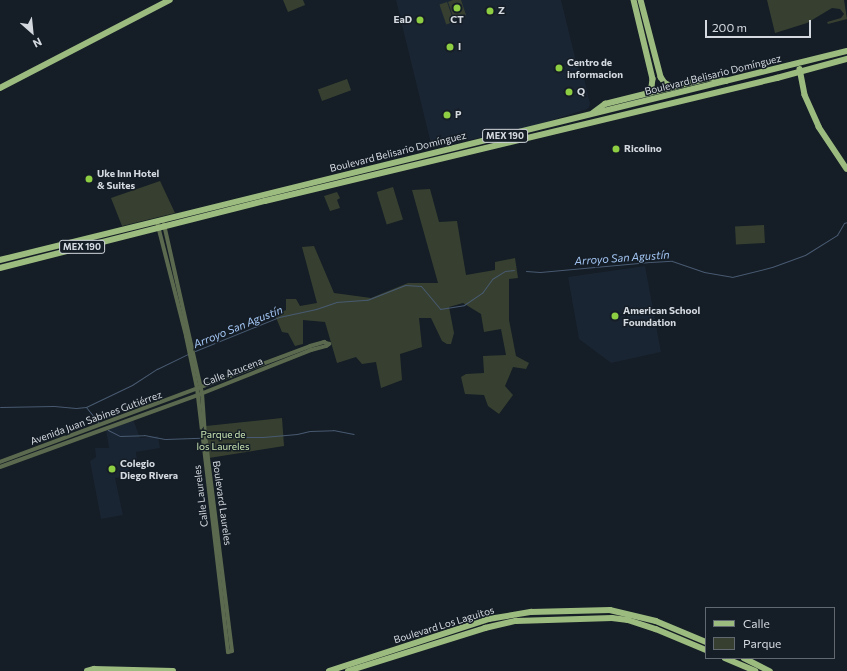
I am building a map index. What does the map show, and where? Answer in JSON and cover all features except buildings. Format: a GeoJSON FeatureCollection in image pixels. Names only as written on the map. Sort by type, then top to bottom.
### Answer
{"type":"FeatureCollection","features":[{"type":"Feature","properties":{"kind":"main road"},"geometry":{"type":"LineString","coordinates":[[0,88],[170,0]]}},
{"type":"Feature","properties":{"kind":"main road"},"geometry":{"type":"LineString","coordinates":[[634,0],[653,79],[652,87],[647,93]]}},
{"type":"Feature","properties":{"kind":"main road"},"geometry":{"type":"LineString","coordinates":[[641,0],[661,77],[665,83],[673,87]]}},
{"type":"Feature","properties":{"kind":"main road","name":"Boulevard Belisario Domínguez"},"geometry":{"type":"LineString","coordinates":[[161,225],[236,201],[847,51]]}},
{"type":"Feature","properties":{"kind":"main road","name":"Boulevard Belisario Domínguez"},"geometry":{"type":"LineString","coordinates":[[161,225],[800,72],[847,59]]}},
{"type":"Feature","properties":{"kind":"main road"},"geometry":{"type":"LineString","coordinates":[[800,63],[800,72],[805,95],[819,127],[847,169]]}},
{"type":"Feature","properties":{"kind":"main road"},"geometry":{"type":"LineString","coordinates":[[590,115],[605,104],[647,93],[709,78],[726,81]]}},
{"type":"Feature","properties":{"kind":"main road"},"geometry":{"type":"LineString","coordinates":[[581,117],[583,124]]}},
{"type":"Feature","properties":{"kind":"main road","name":"MEX 190"},"geometry":{"type":"LineString","coordinates":[[0,260],[161,225]]}},
{"type":"Feature","properties":{"kind":"main road","name":"MEX 190"},"geometry":{"type":"LineString","coordinates":[[0,268],[161,225]]}},
{"type":"Feature","properties":{"kind":"main road","name":"Boulevard Los Laguitos"},"geometry":{"type":"LineString","coordinates":[[329,671],[489,619],[531,612],[610,610],[656,621],[705,642]]}},
{"type":"Feature","properties":{"kind":"main road","name":"Boulevard Los Laguitos"},"geometry":{"type":"LineString","coordinates":[[348,671],[485,628],[516,620],[612,618],[628,620],[656,629],[705,650]]}},
{"type":"Feature","properties":{"kind":"main road"},"geometry":{"type":"LineString","coordinates":[[727,659],[755,671]]}},
{"type":"Feature","properties":{"kind":"main road"},"geometry":{"type":"LineString","coordinates":[[746,659],[770,671]]}},
{"type":"Feature","properties":{"kind":"main road"},"geometry":{"type":"LineString","coordinates":[[87,671],[102,669],[173,671]]}},
{"type":"Feature","properties":{"kind":"street","name":"Boulevard Laureles"},"geometry":{"type":"LineString","coordinates":[[161,225],[200,394],[230,651]]}},
{"type":"Feature","properties":{"kind":"street","name":"Calle Azucena"},"geometry":{"type":"LineString","coordinates":[[81,434],[104,429],[124,422],[329,344],[324,342],[310,346]]}},
{"type":"Feature","properties":{"kind":"street","name":"Avenida Juan Sabines Gutiérrez"},"geometry":{"type":"LineString","coordinates":[[81,434],[99,425],[310,346]]}},
{"type":"Feature","properties":{"kind":"street"},"geometry":{"type":"LineString","coordinates":[[122,417],[124,422]]}},
{"type":"Feature","properties":{"kind":"street"},"geometry":{"type":"LineString","coordinates":[[0,462],[14,459],[81,434]]}},
{"type":"Feature","properties":{"kind":"street"},"geometry":{"type":"LineString","coordinates":[[0,467],[14,459]]}},
{"type":"Feature","properties":{"kind":"shaded area"},"geometry":{"type":"Polygon","coordinates":[[[396,0],[561,0],[577,65],[584,78],[590,104],[589,107],[587,109],[530,127],[432,148],[396,0]]]}},
{"type":"Feature","properties":{"kind":"shaded area","name":"American School Foundation"},"geometry":{"type":"Polygon","coordinates":[[[645,266],[661,352],[611,363],[579,339],[568,277],[645,266]]]}},
{"type":"Feature","properties":{"kind":"shaded area","name":"Colegio Diego Rivera"},"geometry":{"type":"Polygon","coordinates":[[[133,419],[140,438],[158,436],[160,448],[136,452],[138,468],[129,469],[129,475],[115,478],[123,515],[101,519],[90,461],[96,457],[95,448],[109,448],[106,430],[133,419]]]}},
{"type":"Feature","properties":{"kind":"green space"},"geometry":{"type":"Polygon","coordinates":[[[283,0],[303,0],[305,5],[288,12],[283,0]]]}},
{"type":"Feature","properties":{"kind":"green space","name":"CT"},"geometry":{"type":"Polygon","coordinates":[[[453,0],[461,0],[466,15],[454,19],[448,2],[453,0]]]}},
{"type":"Feature","properties":{"kind":"green space"},"geometry":{"type":"Polygon","coordinates":[[[767,0],[844,0],[847,19],[828,24],[827,22],[841,18],[844,14],[840,9],[832,8],[807,23],[775,33],[767,0]]]}},
{"type":"Feature","properties":{"kind":"green space"},"geometry":{"type":"Polygon","coordinates":[[[447,2],[454,22],[446,24],[439,5],[447,2]]]}},
{"type":"Feature","properties":{"kind":"green space"},"geometry":{"type":"Polygon","coordinates":[[[347,79],[351,90],[322,101],[318,90],[347,79]]]}},
{"type":"Feature","properties":{"kind":"green space"},"geometry":{"type":"Polygon","coordinates":[[[160,181],[175,213],[122,226],[111,198],[160,181]]]}},
{"type":"Feature","properties":{"kind":"green space"},"geometry":{"type":"Polygon","coordinates":[[[393,187],[403,220],[387,224],[377,192],[393,187]]]}},
{"type":"Feature","properties":{"kind":"green space"},"geometry":{"type":"Polygon","coordinates":[[[430,189],[439,222],[457,221],[466,275],[495,270],[495,262],[515,258],[518,278],[509,279],[509,320],[516,356],[529,363],[526,369],[513,367],[505,386],[513,395],[499,414],[488,406],[484,395],[465,394],[461,377],[466,374],[484,373],[483,356],[506,355],[501,329],[484,332],[481,314],[463,303],[449,307],[454,333],[451,344],[447,344],[442,341],[431,318],[419,318],[422,347],[400,354],[402,380],[381,388],[376,362],[362,364],[356,357],[337,363],[325,322],[303,320],[303,344],[295,346],[288,333],[282,332],[275,315],[286,310],[286,299],[296,299],[300,306],[317,303],[302,247],[314,246],[334,293],[371,298],[408,283],[438,283],[412,190],[430,189]]]}},
{"type":"Feature","properties":{"kind":"green space"},"geometry":{"type":"Polygon","coordinates":[[[337,192],[340,198],[337,200],[340,208],[330,211],[324,196],[337,192]]]}},
{"type":"Feature","properties":{"kind":"green space"},"geometry":{"type":"Polygon","coordinates":[[[764,225],[765,243],[736,244],[735,227],[764,225]]]}},
{"type":"Feature","properties":{"kind":"green space","name":"Parque de los Laureles"},"geometry":{"type":"Polygon","coordinates":[[[282,418],[284,446],[209,458],[206,426],[282,418]]]}},
{"type":"Feature","properties":{"kind":"waterway","name":"Arroyo San Agustín"},"geometry":{"type":"LineString","coordinates":[[526,271],[540,272],[672,261],[704,272],[732,277],[772,267],[805,255],[837,235],[844,223],[847,222]]}},
{"type":"Feature","properties":{"kind":"waterway","name":"Arroyo San Agustín"},"geometry":{"type":"LineString","coordinates":[[195,351],[279,317],[316,309],[336,302],[367,300],[405,285],[421,286],[440,309],[464,305],[482,293],[492,279],[505,271],[514,270]]}},
{"type":"Feature","properties":{"kind":"waterway","name":"Arroyo San Agustín"},"geometry":{"type":"LineString","coordinates":[[0,407],[86,407],[132,385],[157,369],[188,354]]}},
{"type":"Feature","properties":{"kind":"waterway"},"geometry":{"type":"LineString","coordinates":[[86,407],[99,423]]}},
{"type":"Feature","properties":{"kind":"waterway"},"geometry":{"type":"LineString","coordinates":[[108,430],[120,436],[144,435],[165,439],[201,438]]}},
{"type":"Feature","properties":{"kind":"waterway"},"geometry":{"type":"LineString","coordinates":[[208,437],[263,437],[297,434],[310,431],[333,430],[354,434]]}},
{"type":"Feature","properties":{"kind":"place","name":"CT"},"geometry":{"type":"Point","coordinates":[457,8]}},
{"type":"Feature","properties":{"kind":"place","name":"Z"},"geometry":{"type":"Point","coordinates":[490,11]}},
{"type":"Feature","properties":{"kind":"place","name":"EaD"},"geometry":{"type":"Point","coordinates":[420,20]}},
{"type":"Feature","properties":{"kind":"place","name":"I"},"geometry":{"type":"Point","coordinates":[450,47]}},
{"type":"Feature","properties":{"kind":"place","name":"Centro de informacion"},"geometry":{"type":"Point","coordinates":[559,68]}},
{"type":"Feature","properties":{"kind":"place","name":"Q"},"geometry":{"type":"Point","coordinates":[569,92]}},
{"type":"Feature","properties":{"kind":"place","name":"P"},"geometry":{"type":"Point","coordinates":[447,115]}},
{"type":"Feature","properties":{"kind":"place","name":"Ricolino"},"geometry":{"type":"Point","coordinates":[616,149]}},
{"type":"Feature","properties":{"kind":"place","name":"Uke Inn Hotel & Suites"},"geometry":{"type":"Point","coordinates":[89,179]}},
{"type":"Feature","properties":{"kind":"place","name":"American School Foundation"},"geometry":{"type":"Point","coordinates":[615,316]}},
{"type":"Feature","properties":{"kind":"place","name":"Colegio Diego Rivera"},"geometry":{"type":"Point","coordinates":[112,469]}}]}
